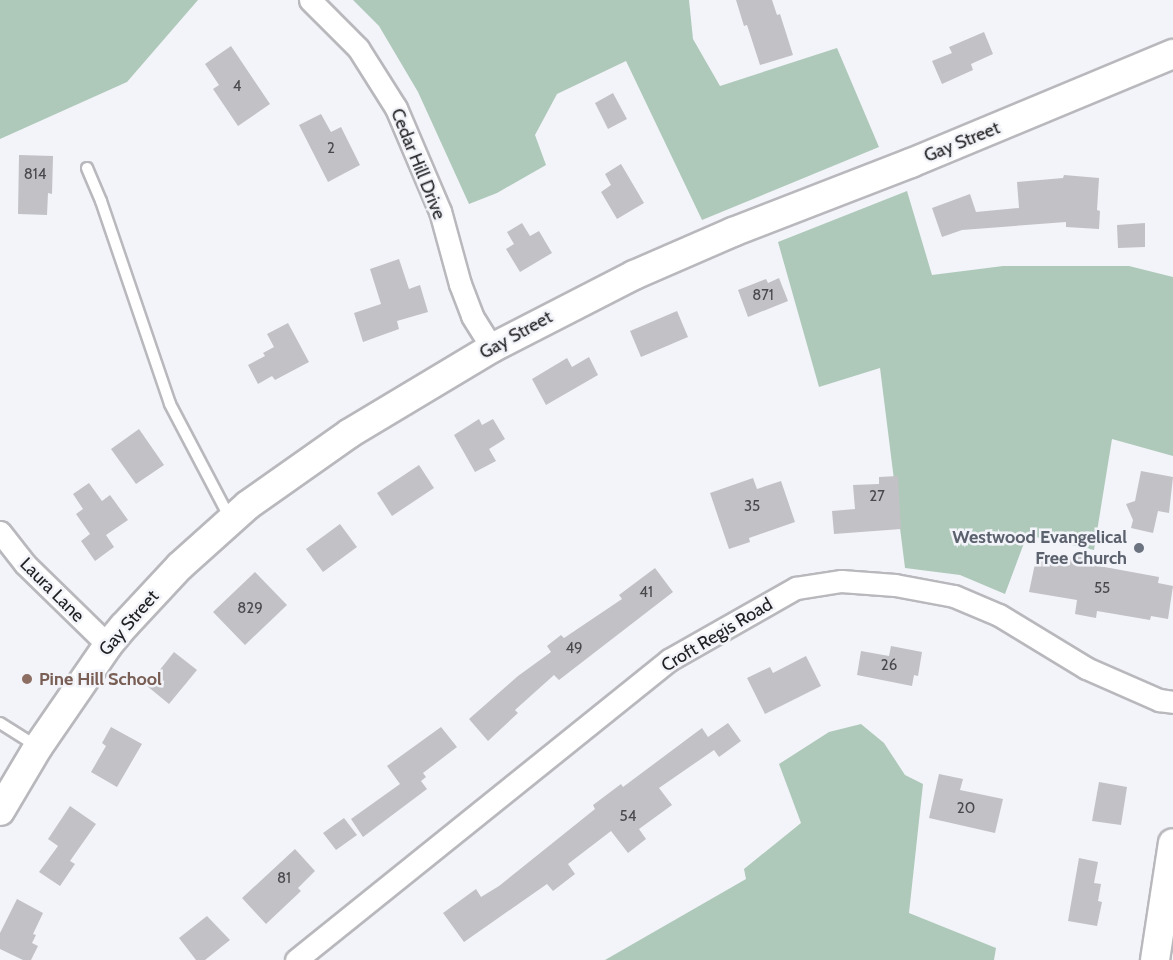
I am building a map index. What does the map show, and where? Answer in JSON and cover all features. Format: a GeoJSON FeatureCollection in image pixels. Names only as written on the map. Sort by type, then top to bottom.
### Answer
{"type":"FeatureCollection","features":[{"type":"Feature","properties":{"kind":"street","name":"Cedar Hill Drive"},"geometry":{"type":"LineString","coordinates":[[310,0],[358,48],[396,108],[440,211],[460,284],[472,316],[492,348]]}},
{"type":"Feature","properties":{"kind":"street","name":"Gay Street"},"geometry":{"type":"LineString","coordinates":[[0,812],[38,747],[108,645],[180,566],[248,505],[350,433],[492,348],[634,275],[733,232],[911,163],[1173,54]]}},
{"type":"Feature","properties":{"kind":"street","name":"Laura Lane"},"geometry":{"type":"LineString","coordinates":[[0,532],[25,564],[108,645]]}},
{"type":"Feature","properties":{"kind":"street","name":"Croft Regis Road"},"geometry":{"type":"LineString","coordinates":[[296,960],[669,660],[796,588],[841,581],[895,585],[954,596],[999,615],[1086,668],[1159,700],[1173,702]]}},
{"type":"Feature","properties":{"kind":"street"},"geometry":{"type":"LineString","coordinates":[[1162,947],[1173,843]]}},
{"type":"Feature","properties":{"kind":"lane"},"geometry":{"type":"LineString","coordinates":[[87,168],[101,201],[170,404],[231,520]]}},
{"type":"Feature","properties":{"kind":"lane"},"geometry":{"type":"LineString","coordinates":[[0,723],[38,747]]}},
{"type":"Feature","properties":{"kind":"green space"},"geometry":{"type":"Polygon","coordinates":[[[0,0],[198,0],[127,82],[0,139],[0,0]]]}},
{"type":"Feature","properties":{"kind":"green space"},"geometry":{"type":"Polygon","coordinates":[[[353,0],[689,0],[693,39],[720,86],[837,48],[879,147],[702,220],[626,61],[557,94],[535,135],[546,165],[497,193],[469,204],[418,92],[379,26],[353,0]]]}},
{"type":"Feature","properties":{"kind":"green space"},"geometry":{"type":"Polygon","coordinates":[[[907,191],[932,275],[1003,266],[1129,266],[1173,277],[1173,456],[1112,439],[1094,550],[1027,535],[1005,594],[960,575],[905,568],[880,368],[819,387],[778,242],[907,191]]]}},
{"type":"Feature","properties":{"kind":"green space"},"geometry":{"type":"Polygon","coordinates":[[[861,724],[884,743],[905,775],[923,784],[909,913],[996,948],[994,960],[605,960],[746,879],[744,869],[801,823],[779,764],[829,732],[861,724]]]}},
{"type":"Feature","properties":{"kind":"building"},"geometry":{"type":"Polygon","coordinates":[[[736,0],[772,0],[777,15],[780,14],[793,55],[760,65],[736,0]]]}},
{"type":"Feature","properties":{"kind":"building"},"geometry":{"type":"Polygon","coordinates":[[[984,32],[993,54],[971,64],[973,70],[942,84],[932,61],[952,53],[949,47],[984,32]]]}},
{"type":"Feature","properties":{"kind":"building"},"geometry":{"type":"Polygon","coordinates":[[[231,46],[270,104],[238,126],[213,89],[219,85],[205,64],[231,46]]]}},
{"type":"Feature","properties":{"kind":"building"},"geometry":{"type":"Polygon","coordinates":[[[613,93],[627,119],[608,129],[595,103],[613,93]]]}},
{"type":"Feature","properties":{"kind":"building"},"geometry":{"type":"Polygon","coordinates":[[[321,114],[331,132],[341,127],[360,165],[328,182],[299,125],[321,114]]]}},
{"type":"Feature","properties":{"kind":"building"},"geometry":{"type":"Polygon","coordinates":[[[19,155],[53,156],[52,194],[48,193],[47,215],[18,214],[19,155]]]}},
{"type":"Feature","properties":{"kind":"building"},"geometry":{"type":"Polygon","coordinates":[[[621,164],[644,203],[617,219],[601,192],[611,185],[605,174],[621,164]]]}},
{"type":"Feature","properties":{"kind":"building"},"geometry":{"type":"Polygon","coordinates":[[[1064,175],[1099,178],[1097,210],[1100,211],[1099,229],[1066,227],[1066,222],[962,230],[942,237],[932,208],[970,194],[976,212],[1019,208],[1017,182],[1063,178],[1064,175]]]}},
{"type":"Feature","properties":{"kind":"building"},"geometry":{"type":"Polygon","coordinates":[[[522,223],[530,236],[539,231],[552,253],[520,272],[506,249],[514,244],[507,232],[522,223]]]}},
{"type":"Feature","properties":{"kind":"building"},"geometry":{"type":"Polygon","coordinates":[[[1145,223],[1145,247],[1118,248],[1117,225],[1145,223]]]}},
{"type":"Feature","properties":{"kind":"building"},"geometry":{"type":"Polygon","coordinates":[[[399,259],[409,289],[420,285],[428,312],[397,321],[399,329],[363,342],[354,313],[381,304],[370,269],[399,259]]]}},
{"type":"Feature","properties":{"kind":"building"},"geometry":{"type":"Polygon","coordinates":[[[779,278],[788,301],[748,317],[738,290],[766,279],[768,283],[779,278]]]}},
{"type":"Feature","properties":{"kind":"building"},"geometry":{"type":"Polygon","coordinates":[[[677,311],[688,337],[641,357],[630,331],[677,311]]]}},
{"type":"Feature","properties":{"kind":"building"},"geometry":{"type":"Polygon","coordinates":[[[288,323],[309,362],[275,380],[272,376],[258,384],[248,365],[265,356],[263,353],[274,347],[267,334],[288,323]]]}},
{"type":"Feature","properties":{"kind":"building"},"geometry":{"type":"Polygon","coordinates":[[[589,357],[598,375],[546,405],[532,379],[567,358],[572,367],[589,357]]]}},
{"type":"Feature","properties":{"kind":"building"},"geometry":{"type":"Polygon","coordinates":[[[479,419],[482,425],[493,419],[505,439],[489,449],[496,461],[475,472],[454,435],[479,419]]]}},
{"type":"Feature","properties":{"kind":"building"},"geometry":{"type":"Polygon","coordinates":[[[139,429],[164,465],[136,484],[111,449],[139,429]]]}},
{"type":"Feature","properties":{"kind":"building"},"geometry":{"type":"Polygon","coordinates":[[[419,465],[434,488],[392,516],[377,493],[419,465]]]}},
{"type":"Feature","properties":{"kind":"building"},"geometry":{"type":"Polygon","coordinates":[[[1141,471],[1173,477],[1169,513],[1158,511],[1153,533],[1131,528],[1133,520],[1126,504],[1135,501],[1141,471]]]}},
{"type":"Feature","properties":{"kind":"building"},"geometry":{"type":"Polygon","coordinates":[[[898,476],[901,529],[834,534],[832,511],[855,509],[853,485],[879,484],[879,477],[898,476]]]}},
{"type":"Feature","properties":{"kind":"building"},"geometry":{"type":"Polygon","coordinates":[[[753,478],[757,489],[781,481],[795,522],[749,538],[750,542],[729,549],[710,493],[753,478]]]}},
{"type":"Feature","properties":{"kind":"building"},"geometry":{"type":"Polygon","coordinates":[[[89,483],[102,501],[110,495],[128,520],[106,535],[114,547],[95,561],[81,541],[90,534],[76,514],[83,509],[73,494],[89,483]]]}},
{"type":"Feature","properties":{"kind":"building"},"geometry":{"type":"Polygon","coordinates":[[[340,524],[357,547],[323,572],[306,549],[340,524]]]}},
{"type":"Feature","properties":{"kind":"building"},"geometry":{"type":"Polygon","coordinates":[[[1071,555],[1100,559],[1099,566],[1159,577],[1158,583],[1173,586],[1168,619],[1151,616],[1150,620],[1097,611],[1096,618],[1075,614],[1077,600],[1029,592],[1036,559],[1070,565],[1071,555]]]}},
{"type":"Feature","properties":{"kind":"building"},"geometry":{"type":"Polygon","coordinates":[[[655,568],[673,592],[559,680],[554,675],[515,710],[518,713],[488,741],[469,719],[518,676],[551,652],[547,646],[561,635],[564,638],[622,599],[619,595],[655,568]]]}},
{"type":"Feature","properties":{"kind":"building"},"geometry":{"type":"Polygon","coordinates":[[[255,572],[287,605],[245,645],[213,612],[255,572]]]}},
{"type":"Feature","properties":{"kind":"building"},"geometry":{"type":"Polygon","coordinates":[[[891,646],[922,652],[918,676],[914,675],[912,686],[857,675],[861,651],[889,656],[891,646]]]}},
{"type":"Feature","properties":{"kind":"building"},"geometry":{"type":"Polygon","coordinates":[[[174,652],[197,670],[169,704],[147,686],[174,652]]]}},
{"type":"Feature","properties":{"kind":"building"},"geometry":{"type":"Polygon","coordinates":[[[806,656],[821,686],[765,714],[747,678],[770,667],[773,673],[806,656]]]}},
{"type":"Feature","properties":{"kind":"building"},"geometry":{"type":"Polygon","coordinates":[[[728,723],[741,741],[719,757],[714,750],[659,788],[672,805],[639,829],[646,839],[628,853],[611,831],[568,864],[575,874],[553,891],[547,884],[464,942],[443,913],[476,889],[481,897],[499,886],[595,809],[593,805],[621,784],[623,787],[702,728],[708,737],[728,723]]]}},
{"type":"Feature","properties":{"kind":"building"},"geometry":{"type":"Polygon","coordinates":[[[111,727],[142,744],[117,787],[91,772],[106,746],[102,743],[111,727]]]}},
{"type":"Feature","properties":{"kind":"building"},"geometry":{"type":"Polygon","coordinates":[[[441,727],[457,747],[423,773],[426,777],[421,781],[427,789],[363,837],[351,819],[400,784],[387,766],[441,727]]]}},
{"type":"Feature","properties":{"kind":"building"},"geometry":{"type":"Polygon","coordinates":[[[939,774],[963,779],[960,790],[1003,799],[995,833],[929,818],[939,774]]]}},
{"type":"Feature","properties":{"kind":"building"},"geometry":{"type":"Polygon","coordinates":[[[1099,782],[1127,787],[1121,825],[1092,821],[1099,782]]]}},
{"type":"Feature","properties":{"kind":"building"},"geometry":{"type":"Polygon","coordinates":[[[70,806],[96,824],[70,861],[75,864],[60,886],[39,872],[58,846],[48,839],[70,806]]]}},
{"type":"Feature","properties":{"kind":"building"},"geometry":{"type":"Polygon","coordinates":[[[344,818],[357,835],[336,850],[323,833],[344,818]]]}},
{"type":"Feature","properties":{"kind":"building"},"geometry":{"type":"Polygon","coordinates":[[[295,849],[315,871],[298,888],[301,891],[266,924],[242,898],[295,849]]]}},
{"type":"Feature","properties":{"kind":"building"},"geometry":{"type":"Polygon","coordinates":[[[1079,858],[1098,862],[1094,883],[1101,884],[1098,901],[1102,902],[1097,926],[1068,921],[1079,858]]]}},
{"type":"Feature","properties":{"kind":"building"},"geometry":{"type":"Polygon","coordinates":[[[17,899],[43,913],[33,934],[36,935],[32,943],[38,946],[31,960],[23,960],[0,949],[0,933],[17,899]]]}},
{"type":"Feature","properties":{"kind":"building"},"geometry":{"type":"Polygon","coordinates":[[[207,916],[230,940],[205,960],[196,960],[179,938],[207,916]]]}},
{"type":"Feature","properties":{"kind":"place","name":"Westwood Evangelical Free Church"},"geometry":{"type":"Point","coordinates":[1139,548]}},
{"type":"Feature","properties":{"kind":"place","name":"Pine Hill School"},"geometry":{"type":"Point","coordinates":[27,679]}}]}
